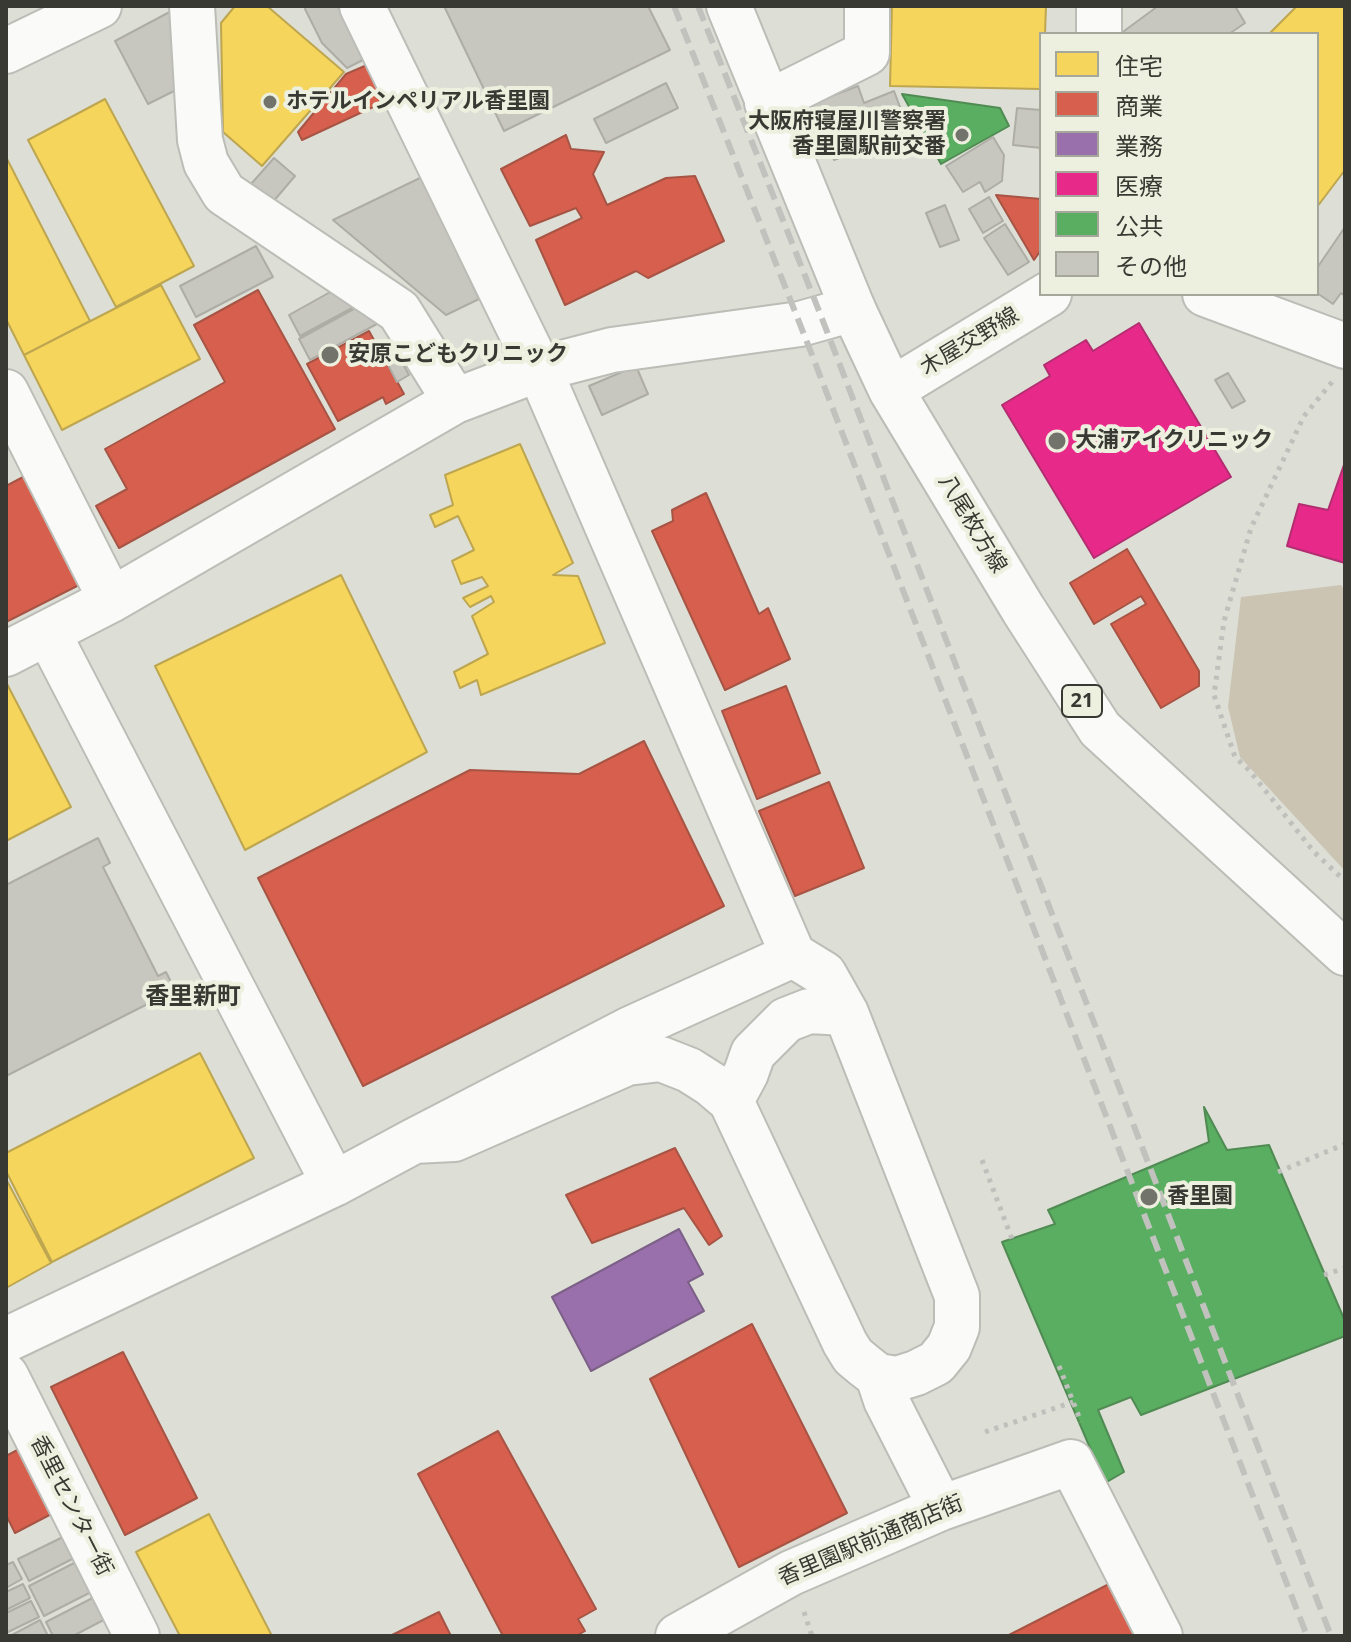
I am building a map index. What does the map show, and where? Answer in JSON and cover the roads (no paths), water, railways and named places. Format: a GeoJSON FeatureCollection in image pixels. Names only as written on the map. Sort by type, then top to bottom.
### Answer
{"type":"FeatureCollection","features":[{"type":"Feature","properties":{"kind":"street"},"geometry":{"type":"LineString","coordinates":[[6,51],[99,6]]}},
{"type":"Feature","properties":{"kind":"street"},"geometry":{"type":"LineString","coordinates":[[192,6],[200,140],[206,163],[224,193],[399,311],[455,401]]}},
{"type":"Feature","properties":{"kind":"street"},"geometry":{"type":"LineString","coordinates":[[362,6],[539,369],[793,955],[824,974],[846,1013],[957,1296],[957,1327],[949,1347],[936,1363],[897,1379],[878,1376],[853,1356],[731,1101],[689,1070],[661,1059],[627,1063],[454,1139],[414,1141]]}},
{"type":"Feature","properties":{"kind":"street","name":"八尾枚方線"},"geometry":{"type":"LineString","coordinates":[[729,6],[853,309],[891,390],[1023,609],[1100,729],[1345,953]]}},
{"type":"Feature","properties":{"kind":"street"},"geometry":{"type":"LineString","coordinates":[[767,103],[867,53],[867,6]]}},
{"type":"Feature","properties":{"kind":"street"},"geometry":{"type":"LineString","coordinates":[[1099,6],[1099,32]]}},
{"type":"Feature","properties":{"kind":"street","name":"木屋交野線"},"geometry":{"type":"LineString","coordinates":[[891,390],[1046,296]]}},
{"type":"Feature","properties":{"kind":"street"},"geometry":{"type":"LineString","coordinates":[[1209,296],[1341,361]]}},
{"type":"Feature","properties":{"kind":"street"},"geometry":{"type":"LineString","coordinates":[[6,654],[111,600],[455,401],[539,369],[612,350],[800,324],[853,309]]}},
{"type":"Feature","properties":{"kind":"street"},"geometry":{"type":"LineString","coordinates":[[6,392],[111,600]]}},
{"type":"Feature","properties":{"kind":"street"},"geometry":{"type":"LineString","coordinates":[[48,633],[334,1184]]}},
{"type":"Feature","properties":{"kind":"street"},"geometry":{"type":"LineString","coordinates":[[6,1340],[334,1184],[630,1029],[793,955]]}},
{"type":"Feature","properties":{"kind":"street"},"geometry":{"type":"LineString","coordinates":[[731,1101],[753,1053],[786,1020],[809,1011],[846,1013]]}},
{"type":"Feature","properties":{"kind":"street","name":"香里センター街"},"geometry":{"type":"LineString","coordinates":[[6,1376],[137,1636]]}},
{"type":"Feature","properties":{"kind":"street"},"geometry":{"type":"LineString","coordinates":[[878,1376],[886,1400],[941,1508]]}},
{"type":"Feature","properties":{"kind":"street","name":"香里園駅前通商店街"},"geometry":{"type":"LineString","coordinates":[[678,1636],[791,1573],[941,1508],[1071,1462],[1160,1636]]}},
{"type":"Feature","properties":{"kind":"railway"},"geometry":{"type":"LineString","coordinates":[[674,6],[1307,1636]]}},
{"type":"Feature","properties":{"kind":"railway"},"geometry":{"type":"LineString","coordinates":[[698,6],[821,316],[1331,1636]]}},
{"type":"Feature","properties":{"kind":"place","name":"ホテルインペリアル香里園"},"geometry":{"type":"Point","coordinates":[270,102]}},
{"type":"Feature","properties":{"kind":"place","name":"大阪府寝屋川警察署 香里園駅前交番"},"geometry":{"type":"Point","coordinates":[962,135]}},
{"type":"Feature","properties":{"kind":"place","name":"安原こどもクリニック"},"geometry":{"type":"Point","coordinates":[330,355]}},
{"type":"Feature","properties":{"kind":"place","name":"大浦アイクリニック"},"geometry":{"type":"Point","coordinates":[1057,441]}},
{"type":"Feature","properties":{"kind":"place","name":"香里園"},"geometry":{"type":"Point","coordinates":[1149,1197]}},
{"type":"Feature","properties":{"kind":"district","name":"香里新町"},"geometry":{"type":"Point","coordinates":[193,997]}}]}
